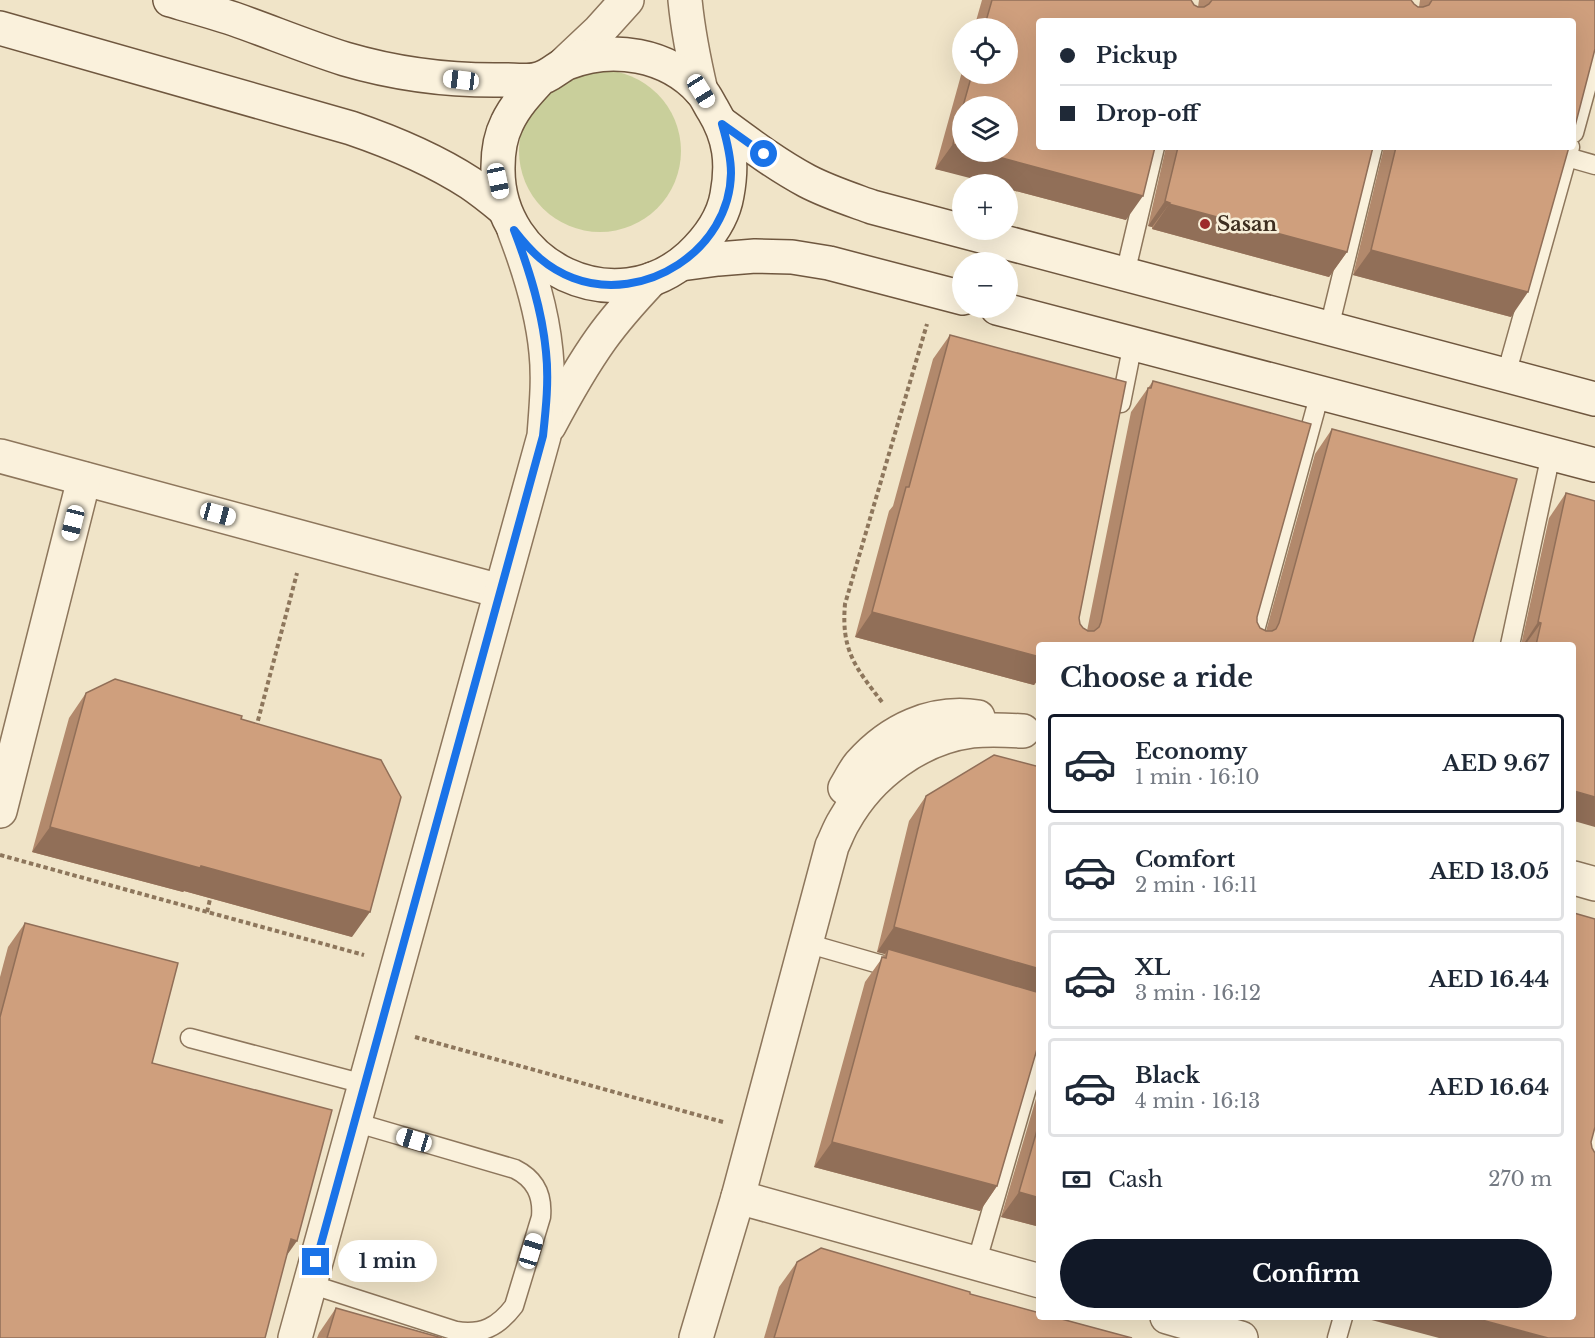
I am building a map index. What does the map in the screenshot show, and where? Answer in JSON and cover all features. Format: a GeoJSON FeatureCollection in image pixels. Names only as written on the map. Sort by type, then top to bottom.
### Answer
{"type":"FeatureCollection","features":[{"type":"Feature","properties":{"kind":"street"},"geometry":{"type":"LineString","coordinates":[[0,28],[361,131],[392,142],[470,183],[509,219],[530,251],[550,267],[574,279],[600,284],[626,285],[652,279],[681,264],[700,247],[716,225],[726,201],[731,175],[729,149],[722,124],[701,91],[679,72],[652,59],[623,53],[594,54],[553,71],[461,80],[422,75],[345,59],[229,9],[170,0]]}},
{"type":"Feature","properties":{"kind":"street"},"geometry":{"type":"LineString","coordinates":[[295,1338],[543,436],[547,395],[546,352],[540,310],[529,269],[509,219],[498,181],[498,153],[506,125],[520,100],[599,31],[627,0]]}},
{"type":"Feature","properties":{"kind":"street"},"geometry":{"type":"LineString","coordinates":[[685,0],[687,25],[701,91]]}},
{"type":"Feature","properties":{"kind":"street"},"geometry":{"type":"LineString","coordinates":[[722,124],[778,164],[807,181],[872,207],[1595,399]]}},
{"type":"Feature","properties":{"kind":"street"},"geometry":{"type":"LineString","coordinates":[[681,264],[755,256],[792,257],[829,263],[950,295]]}},
{"type":"Feature","properties":{"kind":"street"},"geometry":{"type":"LineString","coordinates":[[543,436],[581,369],[602,338],[652,279]]}},
{"type":"Feature","properties":{"kind":"street"},"geometry":{"type":"LineString","coordinates":[[1018,313],[1595,465]]}},
{"type":"Feature","properties":{"kind":"street"},"geometry":{"type":"LineString","coordinates":[[0,456],[500,591]]}},
{"type":"Feature","properties":{"kind":"street"},"geometry":{"type":"LineString","coordinates":[[0,811],[84,478]]}},
{"type":"Feature","properties":{"kind":"street"},"geometry":{"type":"LineString","coordinates":[[696,1338],[738,1197],[832,846],[835,818],[844,790],[858,766],[879,745],[903,729],[932,718],[963,715],[994,719],[1031,733]]}},
{"type":"Feature","properties":{"kind":"street"},"geometry":{"type":"LineString","coordinates":[[832,846],[843,822],[858,799],[896,762],[944,738],[970,732],[996,729],[1031,733]]}},
{"type":"Feature","properties":{"kind":"street"},"geometry":{"type":"LineString","coordinates":[[1576,879],[1595,884]]}},
{"type":"Feature","properties":{"kind":"street"},"geometry":{"type":"LineString","coordinates":[[738,1197],[1036,1280]]}},
{"type":"Feature","properties":{"kind":"street"},"geometry":{"type":"LineString","coordinates":[[1174,1320],[1200,1332],[1241,1338]]}},
{"type":"Feature","properties":{"kind":"lane"},"geometry":{"type":"LineString","coordinates":[[1576,126],[1595,56]]}},
{"type":"Feature","properties":{"kind":"lane"},"geometry":{"type":"LineString","coordinates":[[1125,274],[1154,150]]}},
{"type":"Feature","properties":{"kind":"lane"},"geometry":{"type":"LineString","coordinates":[[1329,328],[1372,150]]}},
{"type":"Feature","properties":{"kind":"lane"},"geometry":{"type":"LineString","coordinates":[[1506,375],[1568,152],[1595,165]]}},
{"type":"Feature","properties":{"kind":"lane"},"geometry":{"type":"LineString","coordinates":[[1117,425],[1133,343]]}},
{"type":"Feature","properties":{"kind":"lane"},"geometry":{"type":"LineString","coordinates":[[1252,642],[1320,393]]}},
{"type":"Feature","properties":{"kind":"lane"},"geometry":{"type":"LineString","coordinates":[[1511,642],[1551,454]]}},
{"type":"Feature","properties":{"kind":"lane"},"geometry":{"type":"LineString","coordinates":[[806,943],[917,975]]}},
{"type":"Feature","properties":{"kind":"lane"},"geometry":{"type":"LineString","coordinates":[[190,1038],[364,1084]]}},
{"type":"Feature","properties":{"kind":"lane"},"geometry":{"type":"LineString","coordinates":[[976,1264],[1036,1057]]}},
{"type":"Feature","properties":{"kind":"lane"},"geometry":{"type":"LineString","coordinates":[[310,1284],[456,1330],[469,1333],[483,1331],[506,1317],[514,1306],[541,1217],[542,1205],[539,1193],[526,1175],[515,1169],[354,1122]]}},
{"type":"Feature","properties":{"kind":"lane"},"geometry":{"type":"LineString","coordinates":[[1585,1168],[1595,1128]]}},
{"type":"Feature","properties":{"kind":"lane"},"geometry":{"type":"LineString","coordinates":[[1337,1338],[1342,1320]]}},
{"type":"Feature","properties":{"kind":"path"},"geometry":{"type":"LineString","coordinates":[[903,729],[862,676],[853,660],[846,641],[843,622],[845,604],[950,295]]}},
{"type":"Feature","properties":{"kind":"path"},"geometry":{"type":"LineString","coordinates":[[255,731],[306,538]]}},
{"type":"Feature","properties":{"kind":"path"},"geometry":{"type":"LineString","coordinates":[[0,855],[398,964]]}},
{"type":"Feature","properties":{"kind":"path"},"geometry":{"type":"LineString","coordinates":[[207,912],[213,889]]}},
{"type":"Feature","properties":{"kind":"path"},"geometry":{"type":"LineString","coordinates":[[380,1028],[755,1131]]}},
{"type":"Feature","properties":{"kind":"green space"},"geometry":{"type":"Polygon","coordinates":[[[600,70],[616,71],[631,76],[658,93],[675,120],[680,135],[680,167],[675,182],[658,209],[631,226],[616,231],[600,232],[584,231],[569,226],[542,209],[525,182],[520,167],[519,151],[520,135],[525,120],[542,93],[569,76],[584,71],[600,70]]]}},
{"type":"Feature","properties":{"kind":"building"},"geometry":{"type":"Polygon","coordinates":[[[992,0],[1191,0],[1194,5],[1204,7],[1212,0],[1411,0],[1418,7],[1423,7],[1429,5],[1432,0],[1595,0],[1595,49],[1576,122],[1576,18],[1036,18],[1036,150],[1154,150],[1143,196],[1017,162],[1018,96],[966,96],[969,84],[1018,84],[1018,18],[987,18],[992,0]]]}},
{"type":"Feature","properties":{"kind":"building"},"geometry":{"type":"Polygon","coordinates":[[[1177,150],[1372,150],[1347,252],[1169,204],[1165,201],[1177,150]]]}},
{"type":"Feature","properties":{"kind":"building"},"geometry":{"type":"Polygon","coordinates":[[[1395,150],[1568,150],[1528,292],[1371,250],[1395,150]]]}},
{"type":"Feature","properties":{"kind":"building"},"geometry":{"type":"Polygon","coordinates":[[[950,335],[1126,382],[1079,618],[1080,624],[1088,631],[1094,631],[1101,622],[1148,388],[1151,388],[1153,381],[1311,424],[1257,617],[1260,628],[1266,631],[1276,629],[1279,623],[1332,429],[1517,479],[1473,642],[1036,642],[1036,656],[872,612],[906,487],[909,487],[950,335]]]}},
{"type":"Feature","properties":{"kind":"building"},"geometry":{"type":"Polygon","coordinates":[[[1566,493],[1595,501],[1595,797],[1576,792],[1576,642],[1537,642],[1541,623],[1538,622],[1566,493]]]}},
{"type":"Feature","properties":{"kind":"building"},"geometry":{"type":"Polygon","coordinates":[[[115,679],[381,760],[401,797],[370,912],[50,827],[86,693],[115,679]]]}},
{"type":"Feature","properties":{"kind":"building"},"geometry":{"type":"Polygon","coordinates":[[[994,755],[1036,766],[1036,968],[894,927],[926,796],[994,755]]]}},
{"type":"Feature","properties":{"kind":"building"},"geometry":{"type":"Polygon","coordinates":[[[1576,914],[1595,919],[1595,1127],[1591,1142],[1595,1153],[1595,1338],[1548,1338],[1482,1320],[1576,1320],[1576,914]]]}},
{"type":"Feature","properties":{"kind":"building"},"geometry":{"type":"Polygon","coordinates":[[[25,923],[178,963],[152,1063],[332,1110],[297,1241],[291,1239],[265,1338],[0,1338],[0,1017],[25,923]]]}},
{"type":"Feature","properties":{"kind":"building"},"geometry":{"type":"Polygon","coordinates":[[[888,949],[1036,992],[1036,1053],[997,1186],[832,1142],[882,957],[886,958],[888,949]]]}},
{"type":"Feature","properties":{"kind":"building"},"geometry":{"type":"Polygon","coordinates":[[[1036,1134],[1036,1197],[1019,1192],[1036,1134]]]}},
{"type":"Feature","properties":{"kind":"building"},"geometry":{"type":"Polygon","coordinates":[[[821,1248],[1036,1312],[1036,1320],[1065,1320],[1132,1338],[774,1338],[797,1262],[821,1248]]]}},
{"type":"Feature","properties":{"kind":"building"},"geometry":{"type":"Polygon","coordinates":[[[336,1308],[442,1338],[327,1338],[336,1308]]]}},
{"type":"Feature","properties":{"kind":"place","name":"Sasan"},"geometry":{"type":"Point","coordinates":[1205,224]}},
{"type":"Feature","properties":{"kind":"route"},"geometry":{"type":"LineString","coordinates":[[316,1262],[543,436],[547,395],[546,352],[540,310],[529,269],[514,230],[530,251],[550,267],[574,279],[600,284],[626,285],[652,279],[681,264],[700,247],[716,225],[726,201],[731,175],[729,149],[722,124],[764,154]]}}]}
